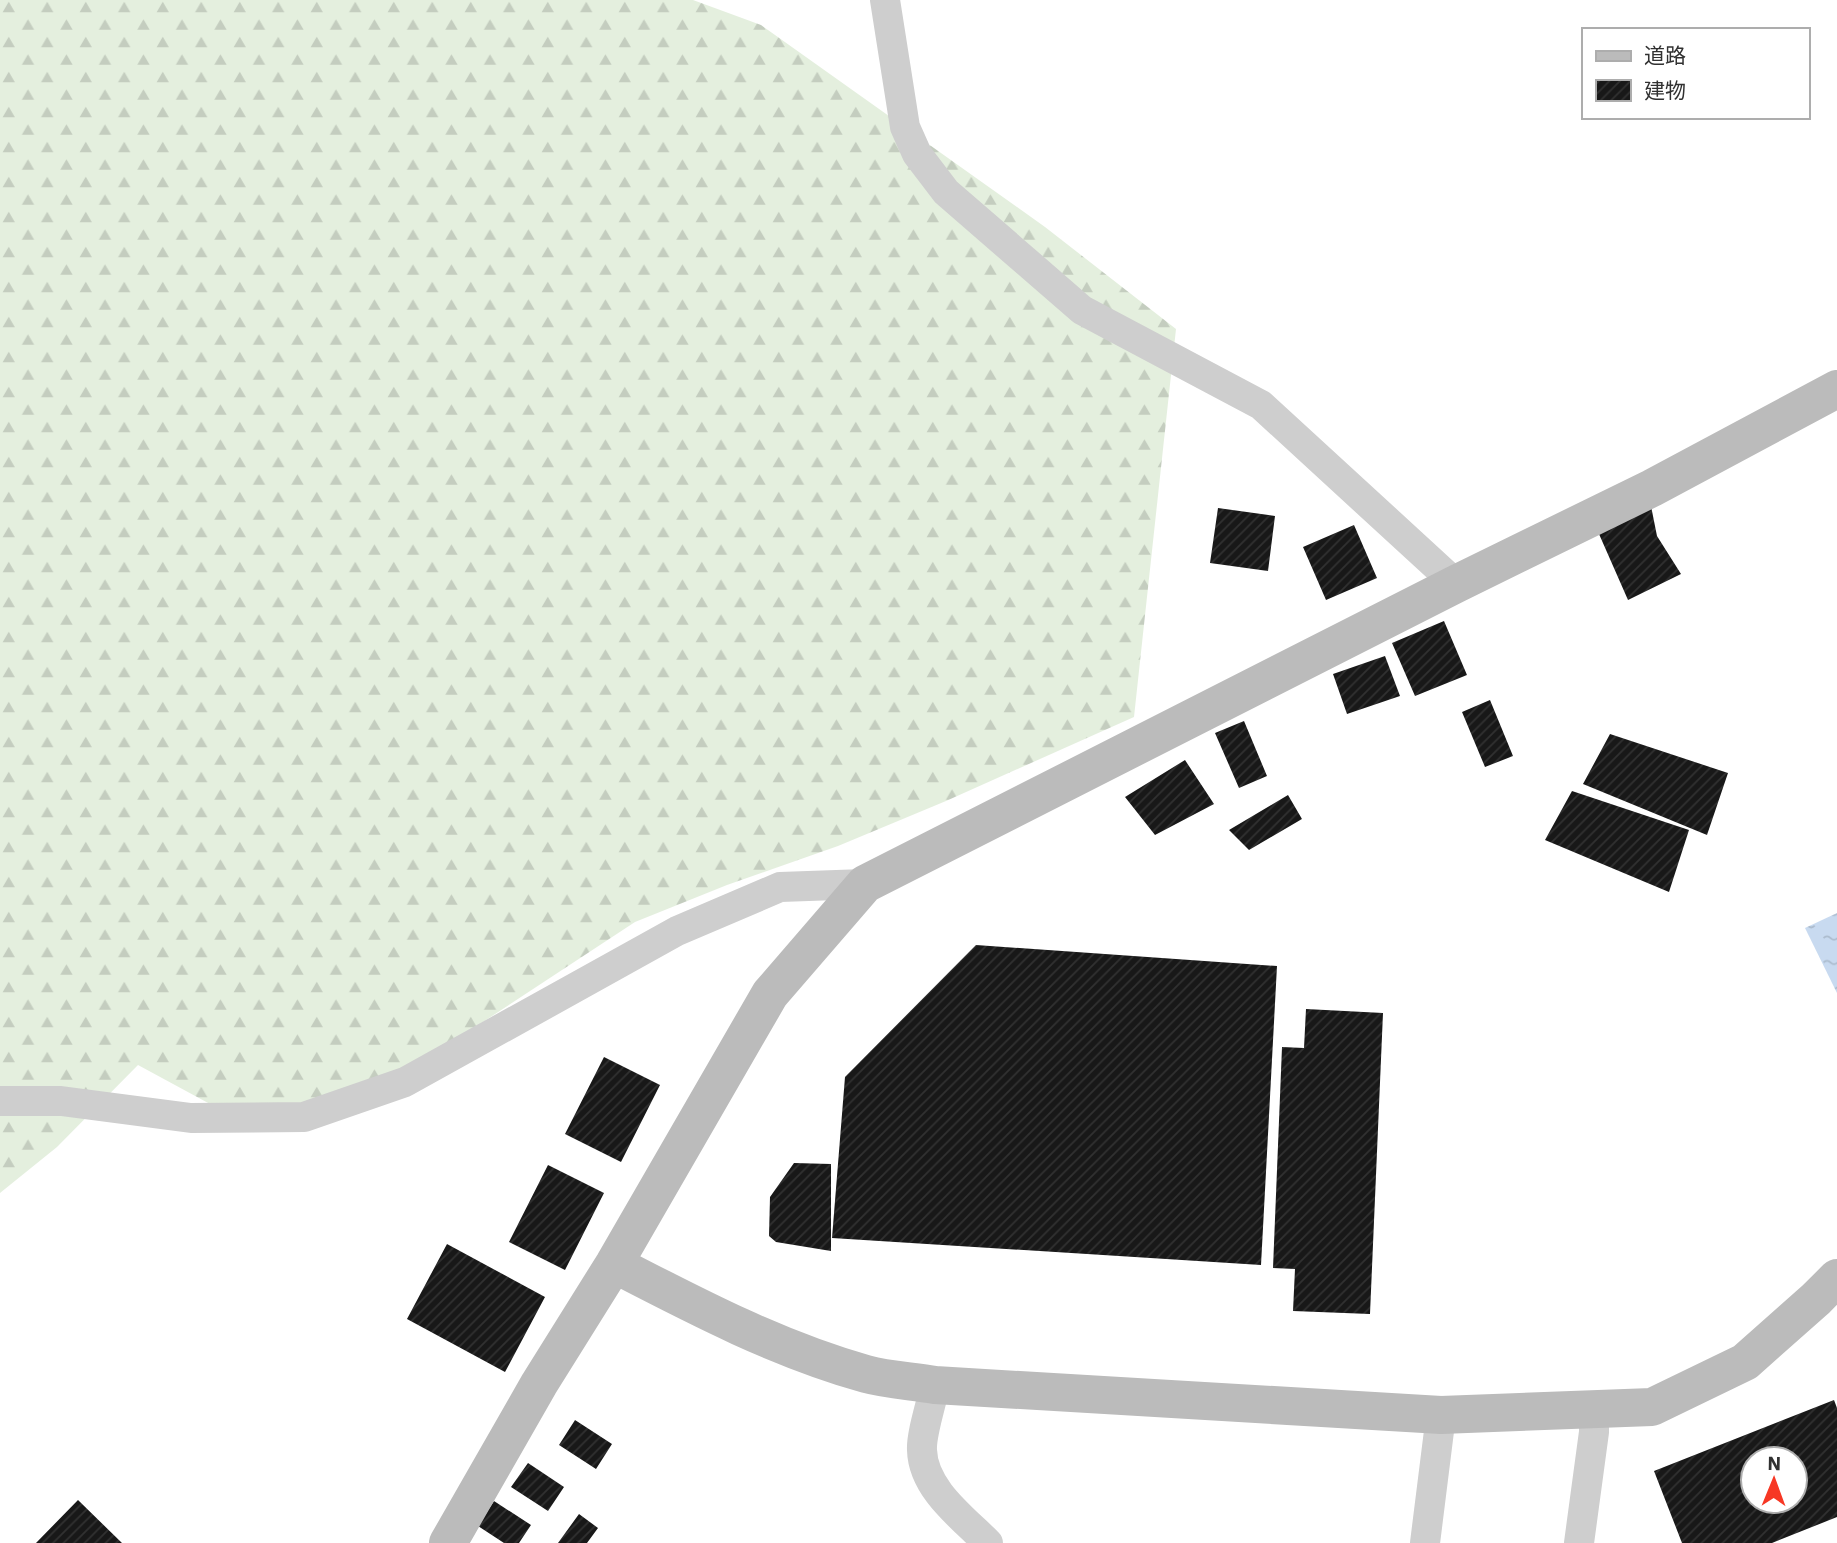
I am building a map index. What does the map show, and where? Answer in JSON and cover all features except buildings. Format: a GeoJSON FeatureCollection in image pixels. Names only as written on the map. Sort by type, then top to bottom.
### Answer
{"type":"FeatureCollection","features":[{"type":"Feature","properties":{"kind":"street"},"geometry":{"type":"LineString","coordinates":[[885,0],[905,127],[916,154],[946,192],[1082,310],[1261,405],[1455,584]]}},
{"type":"Feature","properties":{"kind":"street"},"geometry":{"type":"LineString","coordinates":[[448,1543],[538,1384],[614,1264],[769,994],[865,884],[1455,584],[1652,488],[1837,389]]}},
{"type":"Feature","properties":{"kind":"street"},"geometry":{"type":"LineString","coordinates":[[0,1101],[61,1101],[191,1118],[304,1117],[405,1082],[677,931],[780,887],[865,884]]}},
{"type":"Feature","properties":{"kind":"street"},"geometry":{"type":"LineString","coordinates":[[614,1264],[693,1305],[795,1351],[869,1375],[935,1385],[1441,1415],[1652,1407],[1745,1362],[1837,1278]]}},
{"type":"Feature","properties":{"kind":"street"},"geometry":{"type":"LineString","coordinates":[[935,1385],[922,1450],[929,1479],[948,1503],[988,1543]]}},
{"type":"Feature","properties":{"kind":"street"},"geometry":{"type":"LineString","coordinates":[[1579,1543],[1594,1432],[1594,1411]]}},
{"type":"Feature","properties":{"kind":"street"},"geometry":{"type":"LineString","coordinates":[[1424,1543],[1441,1415]]}},
{"type":"Feature","properties":{"kind":"green space"},"geometry":{"type":"Polygon","coordinates":[[[0,0],[693,0],[761,25],[1045,227],[1176,329],[1134,717],[838,846],[727,885],[635,922],[378,1091],[234,1117],[138,1065],[57,1147],[0,1193],[0,0]]]}},
{"type":"Feature","properties":{"kind":"water"},"geometry":{"type":"Polygon","coordinates":[[[1837,913],[1837,993],[1805,928],[1837,913]]]}}]}
